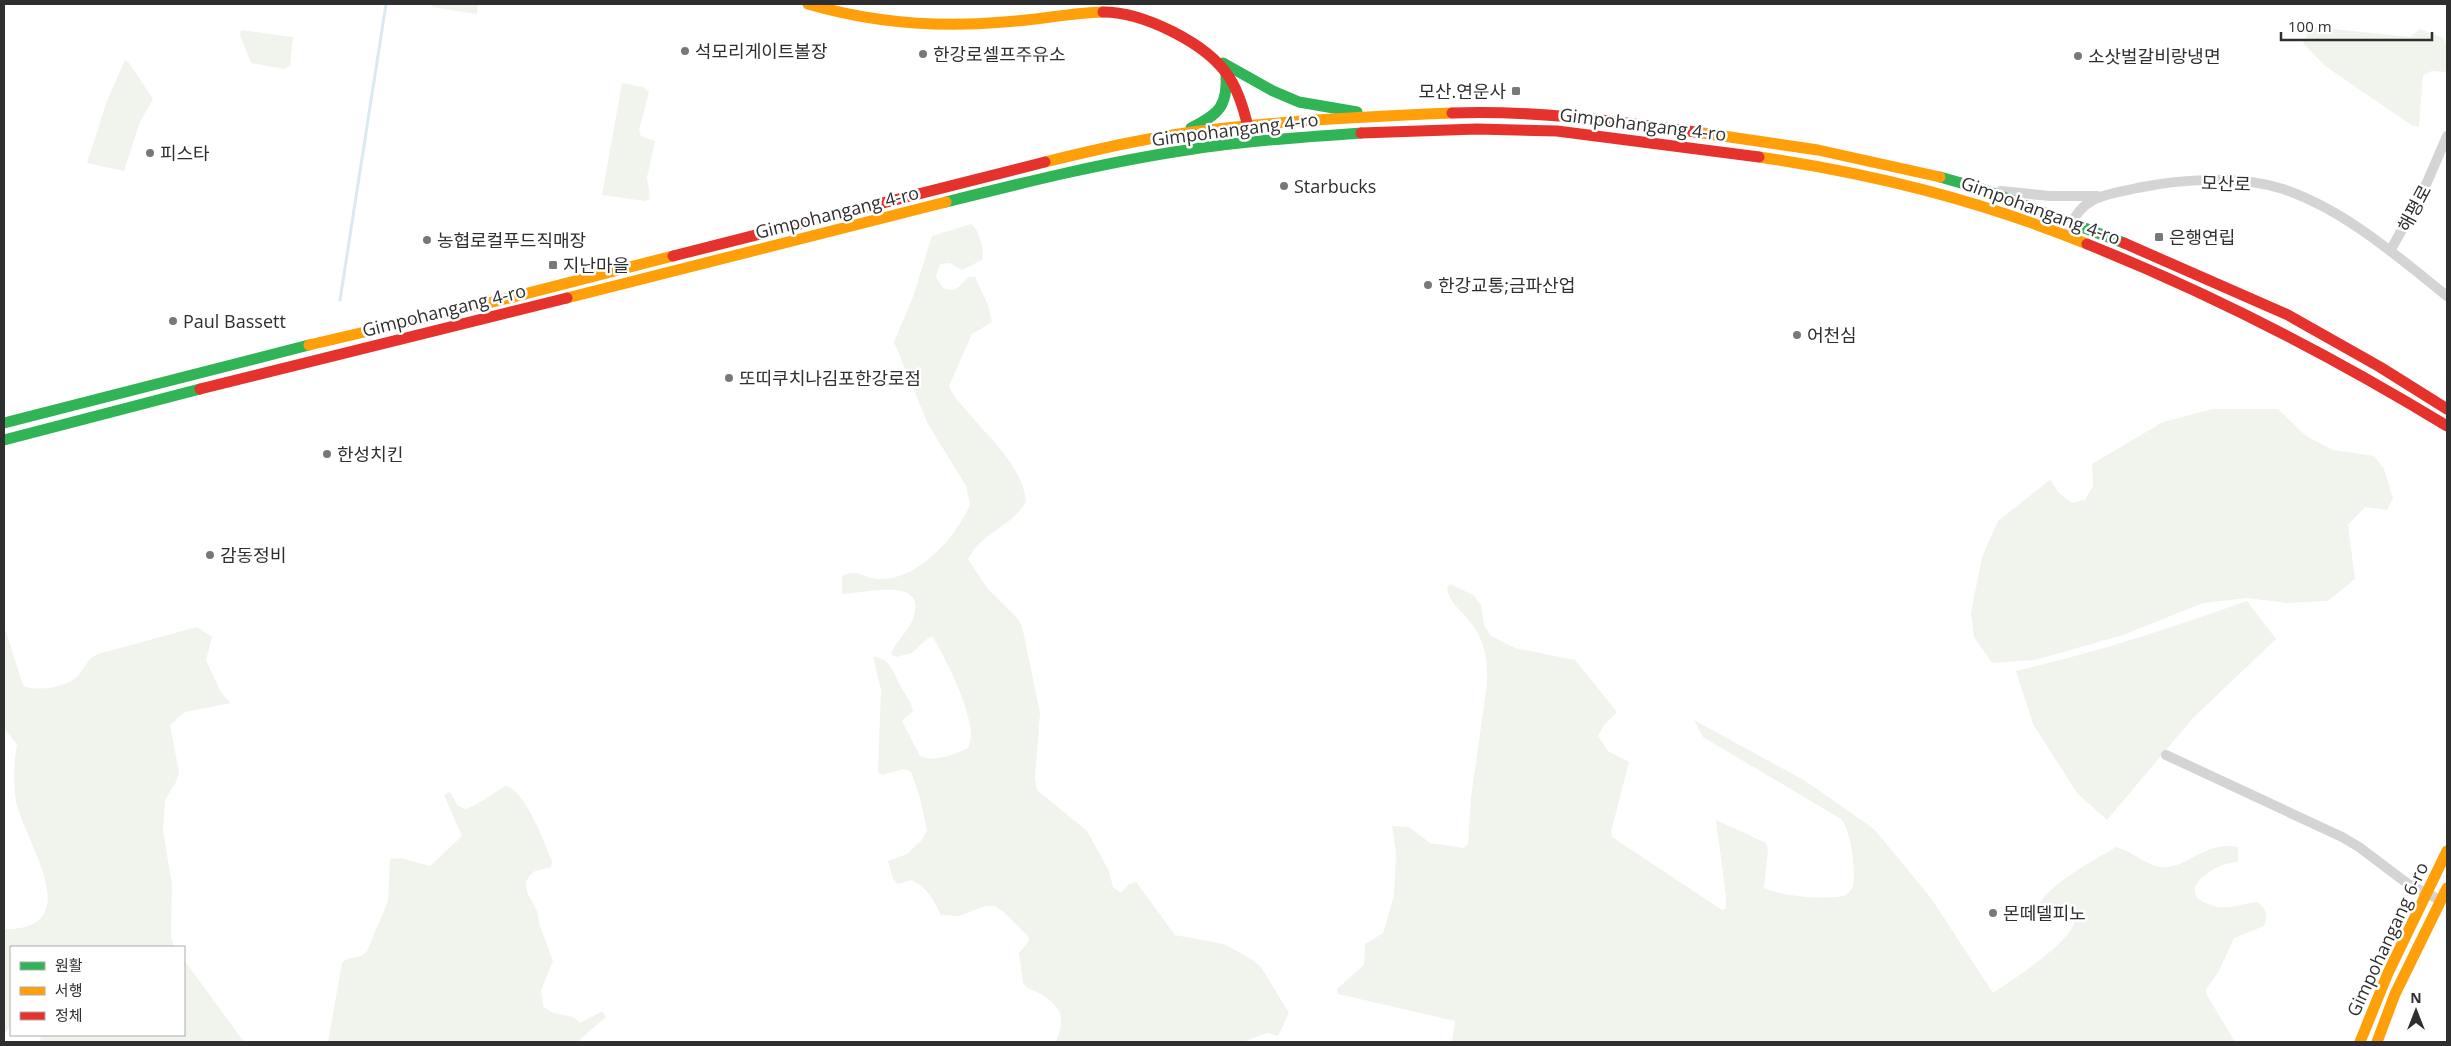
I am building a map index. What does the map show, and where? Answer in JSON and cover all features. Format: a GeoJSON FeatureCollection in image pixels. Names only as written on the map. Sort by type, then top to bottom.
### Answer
{"type":"FeatureCollection","features":[{"type":"Feature","properties":{"kind":"street"},"geometry":{"type":"LineString","coordinates":[[808,4],[872,21],[920,24],[992,23],[1114,12],[1131,15],[1151,22],[1273,91],[1298,102],[1381,116]]}},
{"type":"Feature","properties":{"kind":"street"},"geometry":{"type":"LineString","coordinates":[[1205,52],[1226,70],[1240,94],[1248,126]]}},
{"type":"Feature","properties":{"kind":"street"},"geometry":{"type":"LineString","coordinates":[[1177,134],[1210,118],[1226,103],[1228,92],[1226,70]]}},
{"type":"Feature","properties":{"kind":"street","name":"Gimpohangang 4-ro"},"geometry":{"type":"LineString","coordinates":[[4,423],[1051,160],[1177,134],[1248,126],[1381,116],[1510,111],[1596,118],[1818,150],[1927,174],[1982,189],[2156,256],[2288,316],[2380,367],[2447,409]]}},
{"type":"Feature","properties":{"kind":"street","name":"Gimpohangang 4-ro"},"geometry":{"type":"LineString","coordinates":[[4,440],[240,378],[464,324],[1015,185],[1102,166],[1211,146],[1389,133],[1514,129],[1558,131],[1715,151],[1838,171],[1938,192],[1978,203],[2145,268],[2254,318],[2381,386],[2447,426]]}},
{"type":"Feature","properties":{"kind":"street","name":"해평로"},"geometry":{"type":"LineString","coordinates":[[2390,251],[2422,194],[2447,136]]}},
{"type":"Feature","properties":{"kind":"street","name":"모산로"},"geometry":{"type":"LineString","coordinates":[[1982,189],[2050,196],[2097,196],[2191,182],[2240,181],[2270,186],[2315,203],[2341,217],[2390,251],[2447,296]]}},
{"type":"Feature","properties":{"kind":"street"},"geometry":{"type":"LineString","coordinates":[[2066,236],[2071,222],[2080,210],[2097,196]]}},
{"type":"Feature","properties":{"kind":"street"},"geometry":{"type":"LineString","coordinates":[[2166,755],[2342,837],[2359,847],[2408,884],[2440,900]]}},
{"type":"Feature","properties":{"kind":"street","name":"Gimpohangang 6-ro"},"geometry":{"type":"LineString","coordinates":[[2360,1042],[2388,973],[2425,893],[2447,851]]}},
{"type":"Feature","properties":{"kind":"street","name":"Gimpohangang 6-ro"},"geometry":{"type":"LineString","coordinates":[[2377,1042],[2395,994],[2447,888]]}},
{"type":"Feature","properties":{"kind":"shaded area"},"geometry":{"type":"Polygon","coordinates":[[[433,4],[478,4],[477,14],[432,7],[433,4]]]}},
{"type":"Feature","properties":{"kind":"shaded area"},"geometry":{"type":"Polygon","coordinates":[[[2315,27],[2410,37],[2420,29],[2443,38],[2447,45],[2447,72],[2432,71],[2423,75],[2419,126],[2413,126],[2325,66],[2303,43],[2309,31],[2315,27]]]}},
{"type":"Feature","properties":{"kind":"shaded area"},"geometry":{"type":"Polygon","coordinates":[[[241,30],[293,37],[290,66],[284,69],[251,63],[240,35],[241,30]]]}},
{"type":"Feature","properties":{"kind":"shaded area"},"geometry":{"type":"Polygon","coordinates":[[[125,60],[153,99],[140,122],[124,171],[87,163],[107,101],[125,60]]]}},
{"type":"Feature","properties":{"kind":"shaded area"},"geometry":{"type":"Polygon","coordinates":[[[622,83],[643,87],[649,92],[639,131],[641,136],[655,141],[647,177],[650,199],[645,201],[602,195],[622,83]]]}},
{"type":"Feature","properties":{"kind":"shaded area"},"geometry":{"type":"Polygon","coordinates":[[[971,224],[977,230],[981,240],[982,260],[962,270],[950,263],[940,264],[936,277],[943,288],[952,290],[957,288],[968,277],[975,277],[988,305],[992,322],[972,334],[949,386],[956,399],[1012,464],[1023,489],[1026,502],[1013,518],[980,543],[968,559],[987,588],[1017,618],[1022,626],[1040,713],[1035,778],[1037,790],[1087,831],[1109,871],[1113,887],[1121,893],[1129,884],[1136,882],[1175,935],[1224,944],[1253,960],[1261,967],[1289,1013],[1278,1036],[1267,1033],[1243,1042],[1056,1042],[1061,1026],[1060,1014],[1053,1003],[1023,983],[1019,953],[1029,941],[1028,936],[1005,913],[995,906],[986,906],[959,916],[941,915],[926,890],[917,883],[911,880],[898,884],[893,879],[888,861],[907,854],[922,840],[927,830],[920,798],[911,772],[905,769],[882,775],[878,772],[881,690],[873,657],[884,660],[887,663],[910,701],[913,711],[902,721],[920,756],[931,759],[937,758],[968,748],[971,737],[970,724],[960,692],[933,637],[928,638],[912,653],[896,657],[891,654],[912,621],[915,607],[913,597],[905,592],[894,590],[842,594],[842,576],[856,573],[878,579],[893,578],[907,573],[921,565],[945,543],[955,531],[970,505],[966,486],[928,424],[894,342],[913,297],[932,236],[971,224]]]}},
{"type":"Feature","properties":{"kind":"shaded area"},"geometry":{"type":"Polygon","coordinates":[[[2213,409],[2278,409],[2306,436],[2333,450],[2374,456],[2384,469],[2393,498],[2387,510],[2365,507],[2348,525],[2355,579],[2328,601],[2287,603],[2247,598],[2203,603],[2123,635],[2035,660],[1992,663],[1974,637],[1971,613],[1982,557],[1998,521],[2050,480],[2059,493],[2072,503],[2085,500],[2093,486],[2092,464],[2163,422],[2213,409]]]}},
{"type":"Feature","properties":{"kind":"shaded area"},"geometry":{"type":"Polygon","coordinates":[[[1450,584],[1473,595],[1481,605],[1484,625],[1491,636],[1515,648],[1575,660],[1617,712],[1604,725],[1598,736],[1608,751],[1629,762],[1611,832],[1612,837],[1722,910],[1726,908],[1726,896],[1716,820],[1766,843],[1768,850],[1764,888],[1772,891],[1817,898],[1846,895],[1853,886],[1854,879],[1852,850],[1848,832],[1841,819],[1703,737],[1694,720],[1807,782],[1874,829],[1931,898],[1993,993],[2054,949],[2072,928],[2075,919],[2073,914],[2038,914],[2039,905],[2046,895],[2069,876],[2116,847],[2151,864],[2163,867],[2180,864],[2216,847],[2238,847],[2238,862],[2227,864],[2207,873],[2199,880],[2195,888],[2195,895],[2201,901],[2214,906],[2230,907],[2257,902],[2266,913],[2264,926],[2234,938],[2218,973],[2206,989],[2207,995],[2235,1042],[1452,1042],[1455,1021],[1338,994],[1337,989],[1364,965],[1365,944],[1383,933],[1394,896],[1396,852],[1392,826],[1409,827],[1430,843],[1464,848],[1468,844],[1471,797],[1487,684],[1487,665],[1483,647],[1476,630],[1449,596],[1447,588],[1450,584]]]}},
{"type":"Feature","properties":{"kind":"shaded area"},"geometry":{"type":"Polygon","coordinates":[[[2247,601],[2276,639],[2192,719],[2107,820],[2077,793],[2033,724],[2016,671],[2132,639],[2247,601]]]}},
{"type":"Feature","properties":{"kind":"shaded area"},"geometry":{"type":"Polygon","coordinates":[[[4,626],[24,686],[36,689],[52,688],[72,681],[80,674],[86,664],[98,654],[197,627],[212,637],[206,660],[221,693],[231,703],[185,712],[170,725],[179,772],[176,782],[165,800],[163,831],[172,884],[171,937],[174,946],[10,946],[10,1027],[4,1034],[4,929],[30,925],[43,915],[48,899],[45,880],[16,801],[14,772],[17,744],[4,728],[4,626]]]}},
{"type":"Feature","properties":{"kind":"shaded area"},"geometry":{"type":"Polygon","coordinates":[[[505,786],[512,789],[526,806],[552,861],[551,867],[535,871],[526,882],[527,892],[538,913],[539,923],[553,961],[541,990],[543,1006],[553,1013],[573,1017],[580,1023],[601,1012],[606,1017],[577,1042],[328,1042],[342,963],[348,959],[361,956],[367,951],[388,901],[390,859],[401,858],[430,866],[462,836],[444,795],[450,792],[458,806],[466,809],[505,786]]]}},
{"type":"Feature","properties":{"kind":"shaded area"},"geometry":{"type":"Polygon","coordinates":[[[185,961],[244,1042],[41,1042],[40,1036],[185,1036],[185,961]]]}},
{"type":"Feature","properties":{"kind":"waterway"},"geometry":{"type":"LineString","coordinates":[[340,300],[386,4]]}},
{"type":"Feature","properties":{"kind":"traffic: fast"},"geometry":{"type":"LineString","coordinates":[[1223,63],[1273,91],[1299,102],[1357,112]]}},
{"type":"Feature","properties":{"kind":"traffic: fast"},"geometry":{"type":"LineString","coordinates":[[1191,128],[1209,118],[1220,108],[1225,94],[1226,74]]}},
{"type":"Feature","properties":{"kind":"traffic: fast"},"geometry":{"type":"LineString","coordinates":[[946,202],[1126,160],[1208,147],[1361,133]]}},
{"type":"Feature","properties":{"kind":"traffic: fast"},"geometry":{"type":"LineString","coordinates":[[1940,177],[1982,189],[2124,243]]}},
{"type":"Feature","properties":{"kind":"traffic: fast"},"geometry":{"type":"LineString","coordinates":[[4,423],[309,345]]}},
{"type":"Feature","properties":{"kind":"traffic: fast"},"geometry":{"type":"LineString","coordinates":[[4,440],[200,389]]}},
{"type":"Feature","properties":{"kind":"traffic: slow"},"geometry":{"type":"LineString","coordinates":[[808,4],[881,20],[930,24],[979,24],[1103,12]]}},
{"type":"Feature","properties":{"kind":"traffic: slow"},"geometry":{"type":"LineString","coordinates":[[1045,162],[1131,143],[1195,132],[1305,121],[1452,113]]}},
{"type":"Feature","properties":{"kind":"traffic: slow"},"geometry":{"type":"LineString","coordinates":[[1696,132],[1818,150],[1940,177]]}},
{"type":"Feature","properties":{"kind":"traffic: slow"},"geometry":{"type":"LineString","coordinates":[[1759,157],[1885,180],[1926,190],[2006,214],[2087,244]]}},
{"type":"Feature","properties":{"kind":"traffic: slow"},"geometry":{"type":"LineString","coordinates":[[567,298],[946,202]]}},
{"type":"Feature","properties":{"kind":"traffic: slow"},"geometry":{"type":"LineString","coordinates":[[309,345],[501,300],[673,256]]}},
{"type":"Feature","properties":{"kind":"traffic: slow"},"geometry":{"type":"LineString","coordinates":[[2360,1042],[2388,973],[2447,851]]}},
{"type":"Feature","properties":{"kind":"traffic: slow"},"geometry":{"type":"LineString","coordinates":[[2377,1042],[2395,994],[2447,888]]}},
{"type":"Feature","properties":{"kind":"traffic: jam"},"geometry":{"type":"LineString","coordinates":[[1103,12],[1119,13],[1155,24],[1190,41],[1206,52],[1219,64],[1233,83],[1241,101],[1248,127]]}},
{"type":"Feature","properties":{"kind":"traffic: jam"},"geometry":{"type":"LineString","coordinates":[[1452,113],[1544,115],[1605,120],[1696,132]]}},
{"type":"Feature","properties":{"kind":"traffic: jam"},"geometry":{"type":"LineString","coordinates":[[1361,133],[1477,129],[1557,131],[1759,157]]}},
{"type":"Feature","properties":{"kind":"traffic: jam"},"geometry":{"type":"LineString","coordinates":[[673,256],[1045,162]]}},
{"type":"Feature","properties":{"kind":"traffic: jam"},"geometry":{"type":"LineString","coordinates":[[2124,243],[2288,315],[2380,367],[2447,409]]}},
{"type":"Feature","properties":{"kind":"traffic: jam"},"geometry":{"type":"LineString","coordinates":[[2087,244],[2226,305],[2360,375],[2447,426]]}},
{"type":"Feature","properties":{"kind":"traffic: jam"},"geometry":{"type":"LineString","coordinates":[[200,389],[567,298]]}},
{"type":"Feature","properties":{"kind":"place","name":"석모리게이트볼장"},"geometry":{"type":"Point","coordinates":[685,51]}},
{"type":"Feature","properties":{"kind":"place","name":"한강로셀프주유소"},"geometry":{"type":"Point","coordinates":[923,54]}},
{"type":"Feature","properties":{"kind":"place","name":"소삿벌갈비랑냉면"},"geometry":{"type":"Point","coordinates":[2078,56]}},
{"type":"Feature","properties":{"kind":"place","name":"모산.연운사"},"geometry":{"type":"Point","coordinates":[1516,91]}},
{"type":"Feature","properties":{"kind":"place","name":"피스타"},"geometry":{"type":"Point","coordinates":[150,153]}},
{"type":"Feature","properties":{"kind":"place","name":"Starbucks"},"geometry":{"type":"Point","coordinates":[1284,186]}},
{"type":"Feature","properties":{"kind":"place","name":"은행연립"},"geometry":{"type":"Point","coordinates":[2159,237]}},
{"type":"Feature","properties":{"kind":"place","name":"농협로컬푸드직매장"},"geometry":{"type":"Point","coordinates":[427,240]}},
{"type":"Feature","properties":{"kind":"place","name":"지난마을"},"geometry":{"type":"Point","coordinates":[553,265]}},
{"type":"Feature","properties":{"kind":"place","name":"한강교통;금파산업"},"geometry":{"type":"Point","coordinates":[1428,285]}},
{"type":"Feature","properties":{"kind":"place","name":"Paul Bassett"},"geometry":{"type":"Point","coordinates":[173,321]}},
{"type":"Feature","properties":{"kind":"place","name":"어천심"},"geometry":{"type":"Point","coordinates":[1797,335]}},
{"type":"Feature","properties":{"kind":"place","name":"또띠쿠치나김포한강로점"},"geometry":{"type":"Point","coordinates":[729,378]}},
{"type":"Feature","properties":{"kind":"place","name":"한성치킨"},"geometry":{"type":"Point","coordinates":[327,454]}},
{"type":"Feature","properties":{"kind":"place","name":"감동정비"},"geometry":{"type":"Point","coordinates":[210,555]}},
{"type":"Feature","properties":{"kind":"place","name":"몬떼델피노"},"geometry":{"type":"Point","coordinates":[1993,913]}}]}
